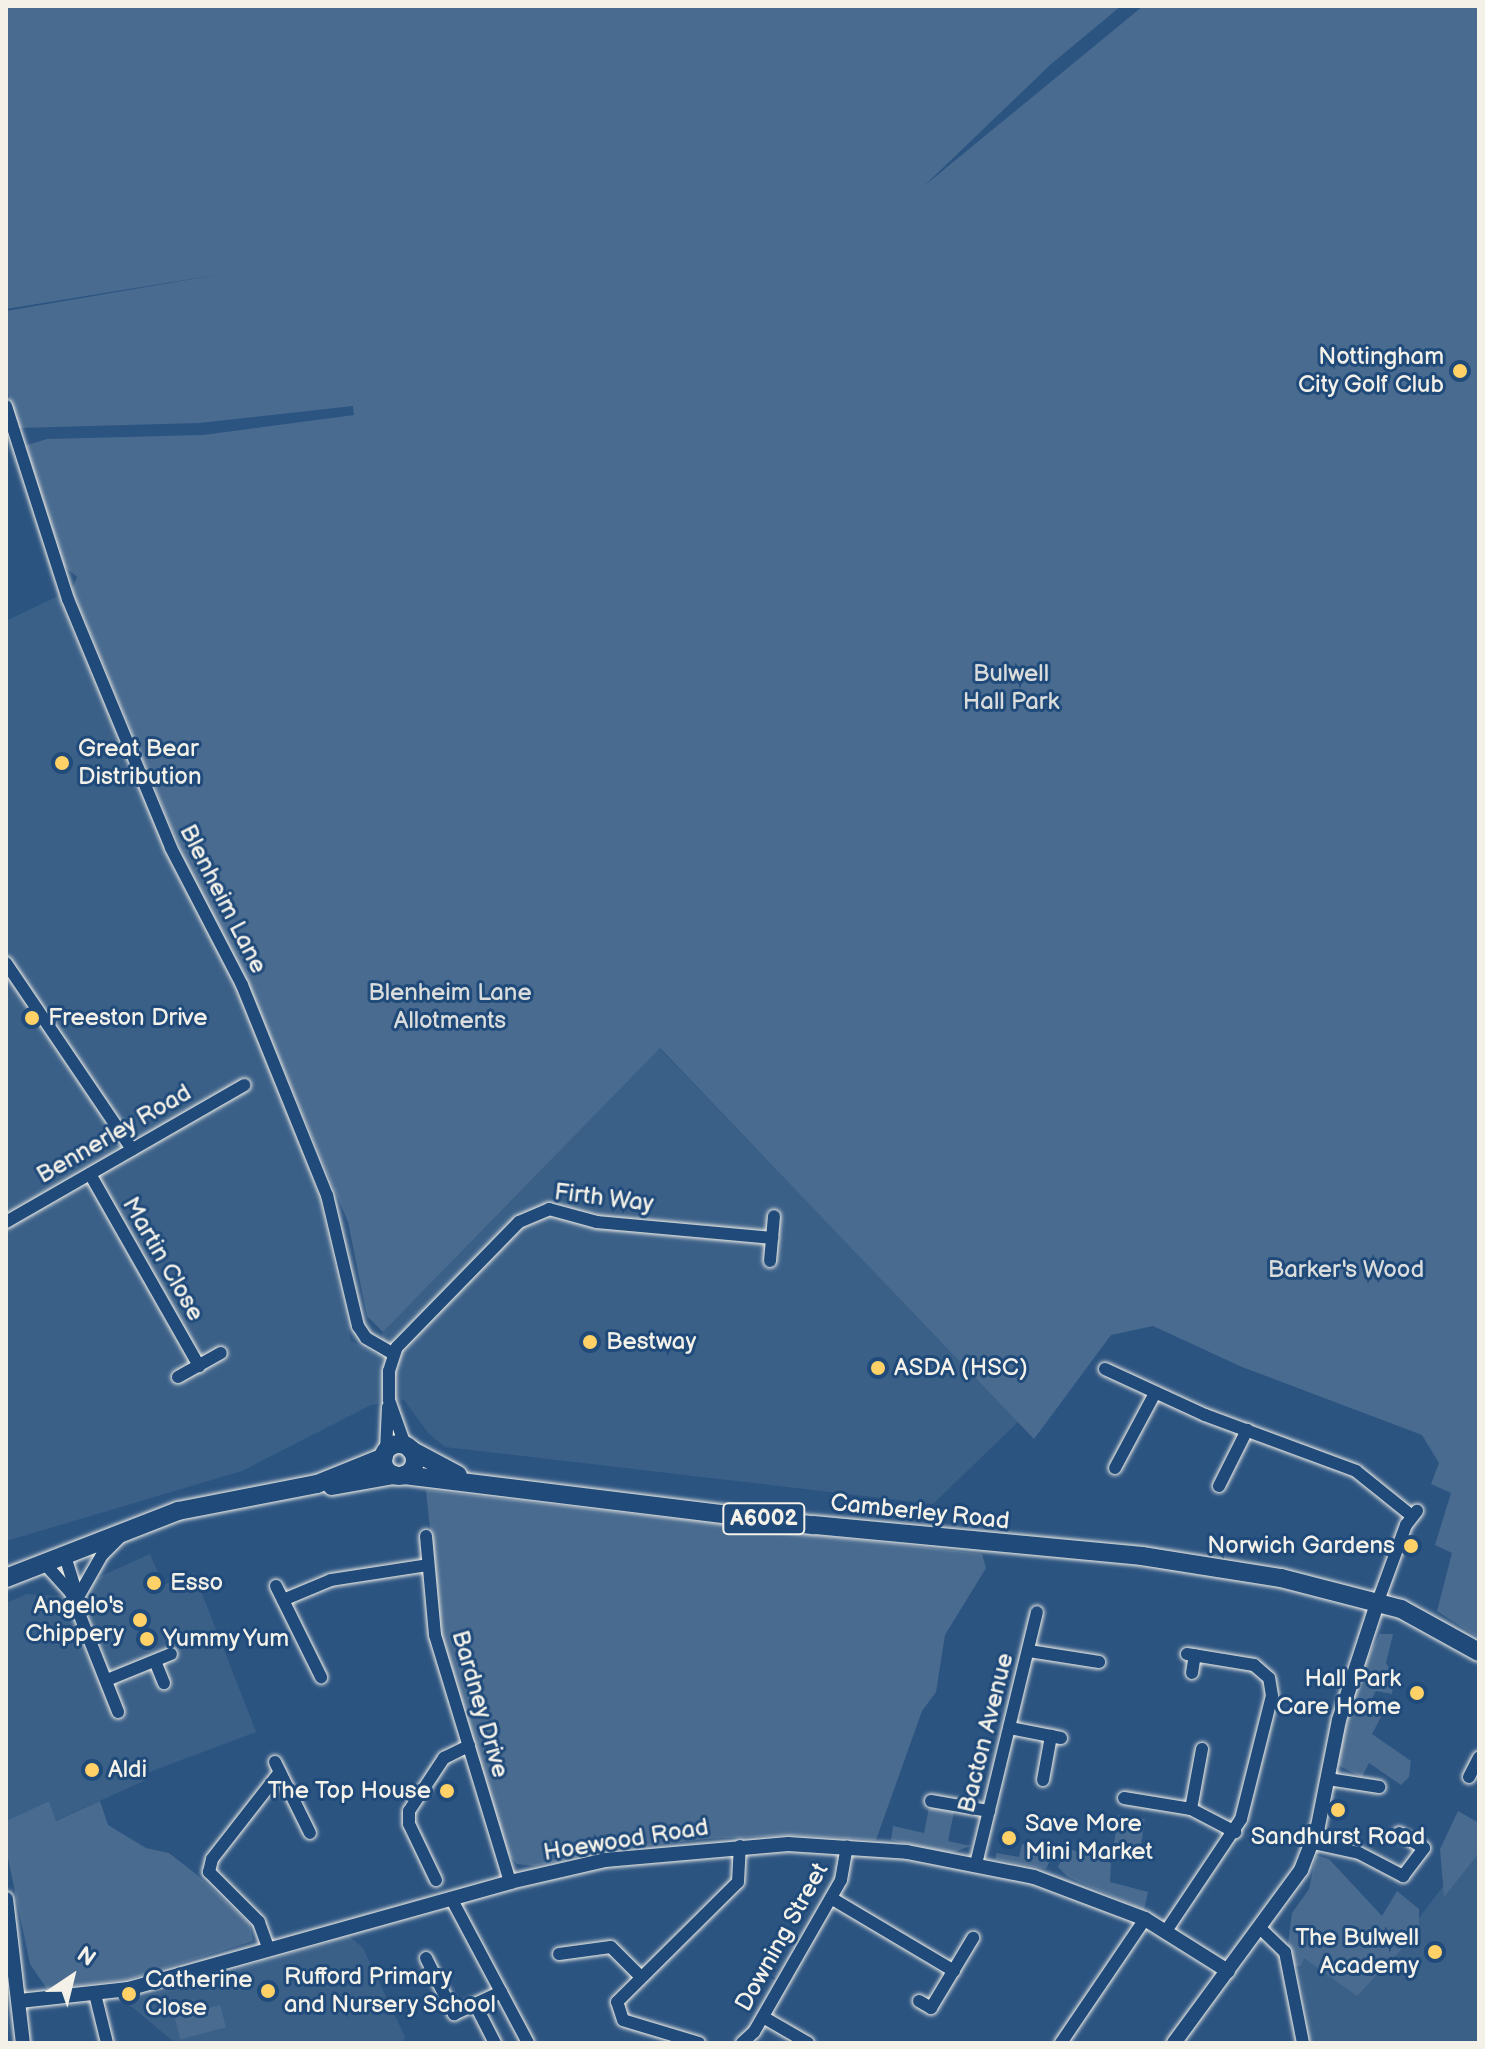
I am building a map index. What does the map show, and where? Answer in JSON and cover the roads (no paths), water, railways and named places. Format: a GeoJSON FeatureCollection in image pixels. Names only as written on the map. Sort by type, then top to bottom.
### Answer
{"type":"FeatureCollection","features":[{"type":"Feature","properties":{"kind":"main road","name":"Camberley Road"},"geometry":{"type":"LineString","coordinates":[[317,1484],[408,1447],[483,1485]]}},
{"type":"Feature","properties":{"kind":"main road"},"geometry":{"type":"LineString","coordinates":[[385,1454],[399,1475],[415,1462],[408,1447]]}},
{"type":"Feature","properties":{"kind":"main road","name":"Camberley Road"},"geometry":{"type":"LineString","coordinates":[[6,1578],[128,1529],[219,1500],[317,1484],[370,1483],[399,1475],[1181,1563],[1311,1584],[1378,1601]]}},
{"type":"Feature","properties":{"kind":"main road","name":"A6002"},"geometry":{"type":"LineString","coordinates":[[1378,1601],[1424,1619],[1479,1652]]}},
{"type":"Feature","properties":{"kind":"street","name":"Blenheim Lane"},"geometry":{"type":"LineString","coordinates":[[6,406],[68,599],[171,848],[242,985],[327,1195],[358,1326],[366,1338],[394,1354]]}},
{"type":"Feature","properties":{"kind":"street"},"geometry":{"type":"LineString","coordinates":[[6,963],[132,1149]]}},
{"type":"Feature","properties":{"kind":"street","name":"Bennerley Road"},"geometry":{"type":"LineString","coordinates":[[6,1222],[244,1085]]}},
{"type":"Feature","properties":{"kind":"street","name":"Martin Close"},"geometry":{"type":"LineString","coordinates":[[90,1174],[199,1366]]}},
{"type":"Feature","properties":{"kind":"street","name":"Firth Way"},"geometry":{"type":"LineString","coordinates":[[394,1354],[508,1231],[549,1209],[597,1222],[772,1238]]}},
{"type":"Feature","properties":{"kind":"street"},"geometry":{"type":"LineString","coordinates":[[770,1261],[774,1216]]}},
{"type":"Feature","properties":{"kind":"street"},"geometry":{"type":"LineString","coordinates":[[178,1377],[221,1353]]}},
{"type":"Feature","properties":{"kind":"street"},"geometry":{"type":"LineString","coordinates":[[385,1454],[394,1354]]}},
{"type":"Feature","properties":{"kind":"street"},"geometry":{"type":"LineString","coordinates":[[1105,1369],[1121,1370],[1155,1393],[1356,1471],[1414,1514],[1378,1601],[1339,1720],[1313,1843],[1301,1870],[1174,2043]]}},
{"type":"Feature","properties":{"kind":"street"},"geometry":{"type":"LineString","coordinates":[[1115,1468],[1119,1449],[1155,1393]]}},
{"type":"Feature","properties":{"kind":"street"},"geometry":{"type":"LineString","coordinates":[[389,1400],[408,1447]]}},
{"type":"Feature","properties":{"kind":"street"},"geometry":{"type":"LineString","coordinates":[[1219,1486],[1247,1430]]}},
{"type":"Feature","properties":{"kind":"street"},"geometry":{"type":"LineString","coordinates":[[1225,1473],[1239,1480]]}},
{"type":"Feature","properties":{"kind":"street"},"geometry":{"type":"LineString","coordinates":[[78,1597],[102,1555],[128,1529]]}},
{"type":"Feature","properties":{"kind":"street","name":"Bardney Drive"},"geometry":{"type":"LineString","coordinates":[[426,1536],[435,1635],[510,1882]]}},
{"type":"Feature","properties":{"kind":"street"},"geometry":{"type":"LineString","coordinates":[[65,1556],[84,1620]]}},
{"type":"Feature","properties":{"kind":"street"},"geometry":{"type":"LineString","coordinates":[[45,1564],[71,1593],[118,1712]]}},
{"type":"Feature","properties":{"kind":"street"},"geometry":{"type":"LineString","coordinates":[[283,1600],[331,1580],[428,1565]]}},
{"type":"Feature","properties":{"kind":"street"},"geometry":{"type":"LineString","coordinates":[[276,1586],[321,1677]]}},
{"type":"Feature","properties":{"kind":"street","name":"Bacton Avenue"},"geometry":{"type":"LineString","coordinates":[[976,1864],[1037,1612]]}},
{"type":"Feature","properties":{"kind":"street"},"geometry":{"type":"LineString","coordinates":[[1029,1651],[1093,1657]]}},
{"type":"Feature","properties":{"kind":"street"},"geometry":{"type":"LineString","coordinates":[[107,1680],[171,1654]]}},
{"type":"Feature","properties":{"kind":"street"},"geometry":{"type":"LineString","coordinates":[[1166,1931],[1235,1832],[1249,1798],[1272,1696],[1264,1671],[1191,1654],[1192,1673]]}},
{"type":"Feature","properties":{"kind":"street"},"geometry":{"type":"LineString","coordinates":[[155,1661],[164,1683]]}},
{"type":"Feature","properties":{"kind":"street"},"geometry":{"type":"LineString","coordinates":[[1010,1728],[1056,1737],[1049,1772]]}},
{"type":"Feature","properties":{"kind":"street"},"geometry":{"type":"LineString","coordinates":[[436,1880],[409,1811],[444,1758],[469,1746]]}},
{"type":"Feature","properties":{"kind":"street"},"geometry":{"type":"LineString","coordinates":[[1191,1809],[1202,1749]]}},
{"type":"Feature","properties":{"kind":"street"},"geometry":{"type":"LineString","coordinates":[[1469,1777],[1479,1757]]}},
{"type":"Feature","properties":{"kind":"street"},"geometry":{"type":"LineString","coordinates":[[269,1950],[259,1922],[209,1872],[212,1859],[278,1767],[310,1833]]}},
{"type":"Feature","properties":{"kind":"street"},"geometry":{"type":"LineString","coordinates":[[1328,1779],[1379,1787]]}},
{"type":"Feature","properties":{"kind":"street"},"geometry":{"type":"LineString","coordinates":[[944,1789],[936,1802],[989,1811]]}},
{"type":"Feature","properties":{"kind":"street"},"geometry":{"type":"LineString","coordinates":[[1130,1803],[1191,1809],[1235,1832]]}},
{"type":"Feature","properties":{"kind":"street"},"geometry":{"type":"LineString","coordinates":[[1313,1843],[1359,1853],[1403,1876],[1430,1851],[1399,1833]]}},
{"type":"Feature","properties":{"kind":"street"},"geometry":{"type":"LineString","coordinates":[[699,2043],[623,2020],[619,1999],[738,1882],[740,1846]]}},
{"type":"Feature","properties":{"kind":"street","name":"Hoewood Road"},"geometry":{"type":"LineString","coordinates":[[20,2001],[95,1994],[269,1950],[510,1882],[605,1860],[740,1846],[847,1847],[976,1864],[1034,1877],[1065,1886],[1145,1919],[1228,1971]]}},
{"type":"Feature","properties":{"kind":"street","name":"Downing Street"},"geometry":{"type":"LineString","coordinates":[[742,2043],[763,2017],[846,1870],[847,1847]]}},
{"type":"Feature","properties":{"kind":"street"},"geometry":{"type":"LineString","coordinates":[[430,1866],[442,1860]]}},
{"type":"Feature","properties":{"kind":"street"},"geometry":{"type":"LineString","coordinates":[[451,1898],[528,2043]]}},
{"type":"Feature","properties":{"kind":"street"},"geometry":{"type":"LineString","coordinates":[[831,1898],[954,1971]]}},
{"type":"Feature","properties":{"kind":"street"},"geometry":{"type":"LineString","coordinates":[[6,1899],[23,2043]]}},
{"type":"Feature","properties":{"kind":"street"},"geometry":{"type":"LineString","coordinates":[[1061,2043],[1145,1919]]}},
{"type":"Feature","properties":{"kind":"street"},"geometry":{"type":"LineString","coordinates":[[1260,1928],[1285,1952],[1303,2043]]}},
{"type":"Feature","properties":{"kind":"street"},"geometry":{"type":"LineString","coordinates":[[919,2001],[931,2008],[973,1938]]}},
{"type":"Feature","properties":{"kind":"street"},"geometry":{"type":"LineString","coordinates":[[559,1954],[611,1947],[641,1977]]}},
{"type":"Feature","properties":{"kind":"street"},"geometry":{"type":"LineString","coordinates":[[434,1964],[454,2014]]}},
{"type":"Feature","properties":{"kind":"street"},"geometry":{"type":"LineString","coordinates":[[440,2020],[501,1992]]}},
{"type":"Feature","properties":{"kind":"street"},"geometry":{"type":"LineString","coordinates":[[95,1994],[107,2043]]}},
{"type":"Feature","properties":{"kind":"street"},"geometry":{"type":"LineString","coordinates":[[475,2004],[495,2043]]}},
{"type":"Feature","properties":{"kind":"street"},"geometry":{"type":"LineString","coordinates":[[763,2017],[808,2043]]}},
{"type":"Feature","properties":{"kind":"place","name":"Nottingham City Golf Club"},"geometry":{"type":"Point","coordinates":[1460,371]}},
{"type":"Feature","properties":{"kind":"place","name":"Great Bear Distribution"},"geometry":{"type":"Point","coordinates":[62,763]}},
{"type":"Feature","properties":{"kind":"place","name":"Freeston Drive"},"geometry":{"type":"Point","coordinates":[32,1018]}},
{"type":"Feature","properties":{"kind":"place","name":"Bestway"},"geometry":{"type":"Point","coordinates":[590,1342]}},
{"type":"Feature","properties":{"kind":"place","name":"ASDA (HSC)"},"geometry":{"type":"Point","coordinates":[878,1368]}},
{"type":"Feature","properties":{"kind":"place","name":"Norwich Gardens"},"geometry":{"type":"Point","coordinates":[1411,1546]}},
{"type":"Feature","properties":{"kind":"place","name":"Esso"},"geometry":{"type":"Point","coordinates":[154,1583]}},
{"type":"Feature","properties":{"kind":"place","name":"Angelo's Chippery"},"geometry":{"type":"Point","coordinates":[140,1620]}},
{"type":"Feature","properties":{"kind":"place","name":"Yummy Yum"},"geometry":{"type":"Point","coordinates":[147,1639]}},
{"type":"Feature","properties":{"kind":"place","name":"Hall Park Care Home"},"geometry":{"type":"Point","coordinates":[1417,1693]}},
{"type":"Feature","properties":{"kind":"place","name":"Aldi"},"geometry":{"type":"Point","coordinates":[92,1770]}},
{"type":"Feature","properties":{"kind":"place","name":"The Top House"},"geometry":{"type":"Point","coordinates":[447,1791]}},
{"type":"Feature","properties":{"kind":"place","name":"Sandhurst Road"},"geometry":{"type":"Point","coordinates":[1338,1810]}},
{"type":"Feature","properties":{"kind":"place","name":"Save More Mini Market"},"geometry":{"type":"Point","coordinates":[1009,1838]}},
{"type":"Feature","properties":{"kind":"place","name":"The Bulwell Academy"},"geometry":{"type":"Point","coordinates":[1435,1952]}},
{"type":"Feature","properties":{"kind":"place","name":"Rufford Primary and Nursery School"},"geometry":{"type":"Point","coordinates":[268,1991]}},
{"type":"Feature","properties":{"kind":"place","name":"Catherine Close"},"geometry":{"type":"Point","coordinates":[129,1994]}},
{"type":"Feature","properties":{"kind":"park label","name":"Bulwell Hall Park"},"geometry":{"type":"Point","coordinates":[1011,688]}},
{"type":"Feature","properties":{"kind":"park label","name":"Blenheim Lane Allotments"},"geometry":{"type":"Point","coordinates":[450,1007]}},
{"type":"Feature","properties":{"kind":"park label","name":"Barker's Wood"},"geometry":{"type":"Point","coordinates":[1346,1270]}}]}
